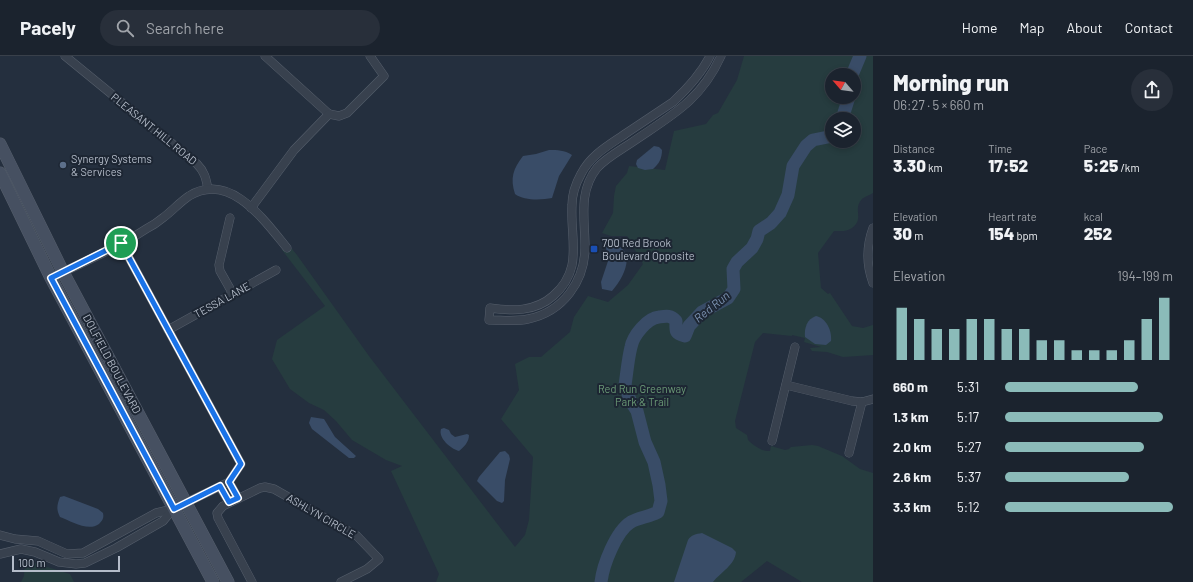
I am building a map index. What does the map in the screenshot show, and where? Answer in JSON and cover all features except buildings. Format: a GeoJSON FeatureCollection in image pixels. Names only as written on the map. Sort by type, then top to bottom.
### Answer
{"type":"FeatureCollection","features":[{"type":"Feature","properties":{"kind":"main road","name":"DOLFIELD BOULEVARD"},"geometry":{"type":"LineString","coordinates":[[0,144],[62,272],[228,582]]}},
{"type":"Feature","properties":{"kind":"main road","name":"DOLFIELD BOULEVARD"},"geometry":{"type":"LineString","coordinates":[[0,173],[51,278],[213,582]]}},
{"type":"Feature","properties":{"kind":"street","name":"PLEASANT HILL ROAD"},"geometry":{"type":"LineString","coordinates":[[65,56],[197,164],[206,176],[208,189]]}},
{"type":"Feature","properties":{"kind":"street"},"geometry":{"type":"LineString","coordinates":[[265,56],[329,114],[340,116],[347,113],[384,76],[370,56]]}},
{"type":"Feature","properties":{"kind":"street"},"geometry":{"type":"LineString","coordinates":[[710,56],[698,76],[674,102],[599,151],[582,172],[577,183],[572,205],[574,245],[572,265],[569,275],[558,292],[540,305],[525,309],[511,310],[490,308],[489,320],[516,321],[536,318],[547,313],[566,299],[576,285],[582,268],[585,246],[583,218],[584,198],[590,178],[606,160],[679,110],[691,100],[707,81],[721,56]]}},
{"type":"Feature","properties":{"kind":"street"},"geometry":{"type":"LineString","coordinates":[[251,208],[294,150],[329,114]]}},
{"type":"Feature","properties":{"kind":"street"},"geometry":{"type":"LineString","coordinates":[[51,278],[144,230],[164,217],[190,196],[208,189],[217,189],[239,197],[271,228],[287,248]]}},
{"type":"Feature","properties":{"kind":"street"},"geometry":{"type":"LineString","coordinates":[[230,218],[219,265],[220,271],[233,294]]}},
{"type":"Feature","properties":{"kind":"street"},"geometry":{"type":"LineString","coordinates":[[873,228],[869,239],[868,252],[868,264],[873,284]]}},
{"type":"Feature","properties":{"kind":"street"},"geometry":{"type":"LineString","coordinates":[[0,535],[15,539],[38,542],[62,553],[75,554],[88,550],[156,513],[174,509],[186,504],[229,482],[241,464],[121,243]]}},
{"type":"Feature","properties":{"kind":"street","name":"TESSA LANE"},"geometry":{"type":"LineString","coordinates":[[168,330],[276,270]]}},
{"type":"Feature","properties":{"kind":"street"},"geometry":{"type":"LineString","coordinates":[[772,441],[795,347]]}},
{"type":"Feature","properties":{"kind":"street"},"geometry":{"type":"LineString","coordinates":[[786,385],[852,401],[862,402],[873,399]]}},
{"type":"Feature","properties":{"kind":"street"},"geometry":{"type":"LineString","coordinates":[[849,453],[862,402]]}},
{"type":"Feature","properties":{"kind":"street"},"geometry":{"type":"LineString","coordinates":[[229,482],[238,498]]}},
{"type":"Feature","properties":{"kind":"street"},"geometry":{"type":"LineString","coordinates":[[220,486],[229,502]]}},
{"type":"Feature","properties":{"kind":"street","name":"ASHLYN CIRCLE"},"geometry":{"type":"LineString","coordinates":[[252,582],[217,515],[220,508],[229,502],[262,487],[269,487],[361,539],[379,559],[367,568],[341,582]]}},
{"type":"Feature","properties":{"kind":"street"},"geometry":{"type":"LineString","coordinates":[[0,554],[21,549],[35,552],[59,562],[76,564],[85,563],[116,548],[163,521],[174,509]]}},
{"type":"Feature","properties":{"kind":"green space","name":"Red Run Greenway Park & Trail"},"geometry":{"type":"Polygon","coordinates":[[[744,56],[873,56],[873,193],[863,198],[859,203],[858,221],[856,224],[848,230],[834,231],[818,253],[821,288],[828,294],[830,293],[852,326],[863,328],[873,325],[873,355],[843,357],[827,352],[812,351],[810,348],[821,347],[804,342],[805,338],[792,335],[763,333],[755,342],[735,421],[736,428],[747,435],[748,440],[761,449],[770,451],[771,446],[785,450],[791,447],[812,445],[818,446],[842,456],[860,469],[873,473],[873,582],[802,582],[767,561],[741,582],[436,582],[439,574],[391,471],[402,466],[386,460],[352,440],[336,421],[324,410],[309,403],[290,389],[272,359],[277,340],[325,306],[282,250],[288,244],[297,255],[369,356],[515,547],[525,535],[529,520],[533,457],[501,419],[519,390],[515,364],[529,357],[541,357],[570,332],[574,317],[588,296],[608,302],[628,285],[643,264],[627,236],[611,236],[602,233],[613,213],[616,186],[627,173],[629,166],[665,170],[674,131],[706,124],[713,115],[718,113],[737,80],[744,56]]]}},
{"type":"Feature","properties":{"kind":"green space"},"geometry":{"type":"Polygon","coordinates":[[[25,560],[70,574],[74,582],[21,582],[24,576],[25,560]]]}},
{"type":"Feature","properties":{"kind":"water"},"geometry":{"type":"Polygon","coordinates":[[[654,146],[659,147],[662,150],[660,161],[653,169],[645,170],[638,168],[636,164],[637,160],[654,146]]]}},
{"type":"Feature","properties":{"kind":"water"},"geometry":{"type":"Polygon","coordinates":[[[549,150],[566,152],[572,155],[559,176],[552,198],[528,199],[515,194],[513,188],[513,174],[523,156],[549,150]]]}},
{"type":"Feature","properties":{"kind":"water"},"geometry":{"type":"Polygon","coordinates":[[[612,244],[620,247],[625,252],[627,258],[621,279],[612,291],[602,289],[601,282],[608,261],[606,247],[612,244]]]}},
{"type":"Feature","properties":{"kind":"water"},"geometry":{"type":"Polygon","coordinates":[[[816,316],[823,319],[828,325],[831,341],[826,345],[815,344],[805,337],[805,330],[808,322],[816,316]]]}},
{"type":"Feature","properties":{"kind":"water"},"geometry":{"type":"Polygon","coordinates":[[[311,417],[324,419],[335,437],[356,456],[354,458],[349,458],[312,429],[309,423],[311,417]]]}},
{"type":"Feature","properties":{"kind":"water"},"geometry":{"type":"Polygon","coordinates":[[[444,428],[449,430],[455,437],[467,434],[469,435],[467,442],[459,451],[449,446],[441,436],[441,429],[444,428]]]}},
{"type":"Feature","properties":{"kind":"water"},"geometry":{"type":"Polygon","coordinates":[[[505,451],[509,455],[510,459],[505,480],[504,501],[502,503],[497,501],[477,481],[500,452],[505,451]]]}},
{"type":"Feature","properties":{"kind":"water"},"geometry":{"type":"Polygon","coordinates":[[[64,496],[98,509],[103,513],[102,520],[99,524],[90,527],[80,525],[60,517],[57,509],[60,497],[64,496]]]}},
{"type":"Feature","properties":{"kind":"water"},"geometry":{"type":"Polygon","coordinates":[[[702,533],[732,548],[736,552],[733,561],[713,582],[674,582],[689,538],[696,534],[702,533]]]}},
{"type":"Feature","properties":{"kind":"waterway","name":"Red Run"},"geometry":{"type":"LineString","coordinates":[[855,68],[860,56]]}},
{"type":"Feature","properties":{"kind":"waterway","name":"Red Run"},"geometry":{"type":"LineString","coordinates":[[844,112],[847,104]]}},
{"type":"Feature","properties":{"kind":"waterway","name":"Red Run"},"geometry":{"type":"LineString","coordinates":[[601,582],[607,558],[615,540],[625,526],[638,519],[658,512],[661,501],[654,462],[645,442],[637,411],[630,400],[625,385],[632,343],[645,324],[654,318],[666,316],[676,321],[677,333],[685,336],[689,326],[702,312],[728,298],[734,289],[733,269],[737,262],[752,248],[759,231],[771,223],[780,213],[788,195],[793,166],[806,146],[813,140],[825,138]]}},
{"type":"Feature","properties":{"kind":"place","name":"Synergy Systems & Services"},"geometry":{"type":"Point","coordinates":[63,165]}},
{"type":"Feature","properties":{"kind":"place","name":"700 Red Brook Boulevard Opposite"},"geometry":{"type":"Point","coordinates":[594,249]}},
{"type":"Feature","properties":{"kind":"route"},"geometry":{"type":"LineString","coordinates":[[121,243],[241,464],[229,482],[238,498],[229,502],[220,486],[174,509],[51,278],[121,243]]}}]}
